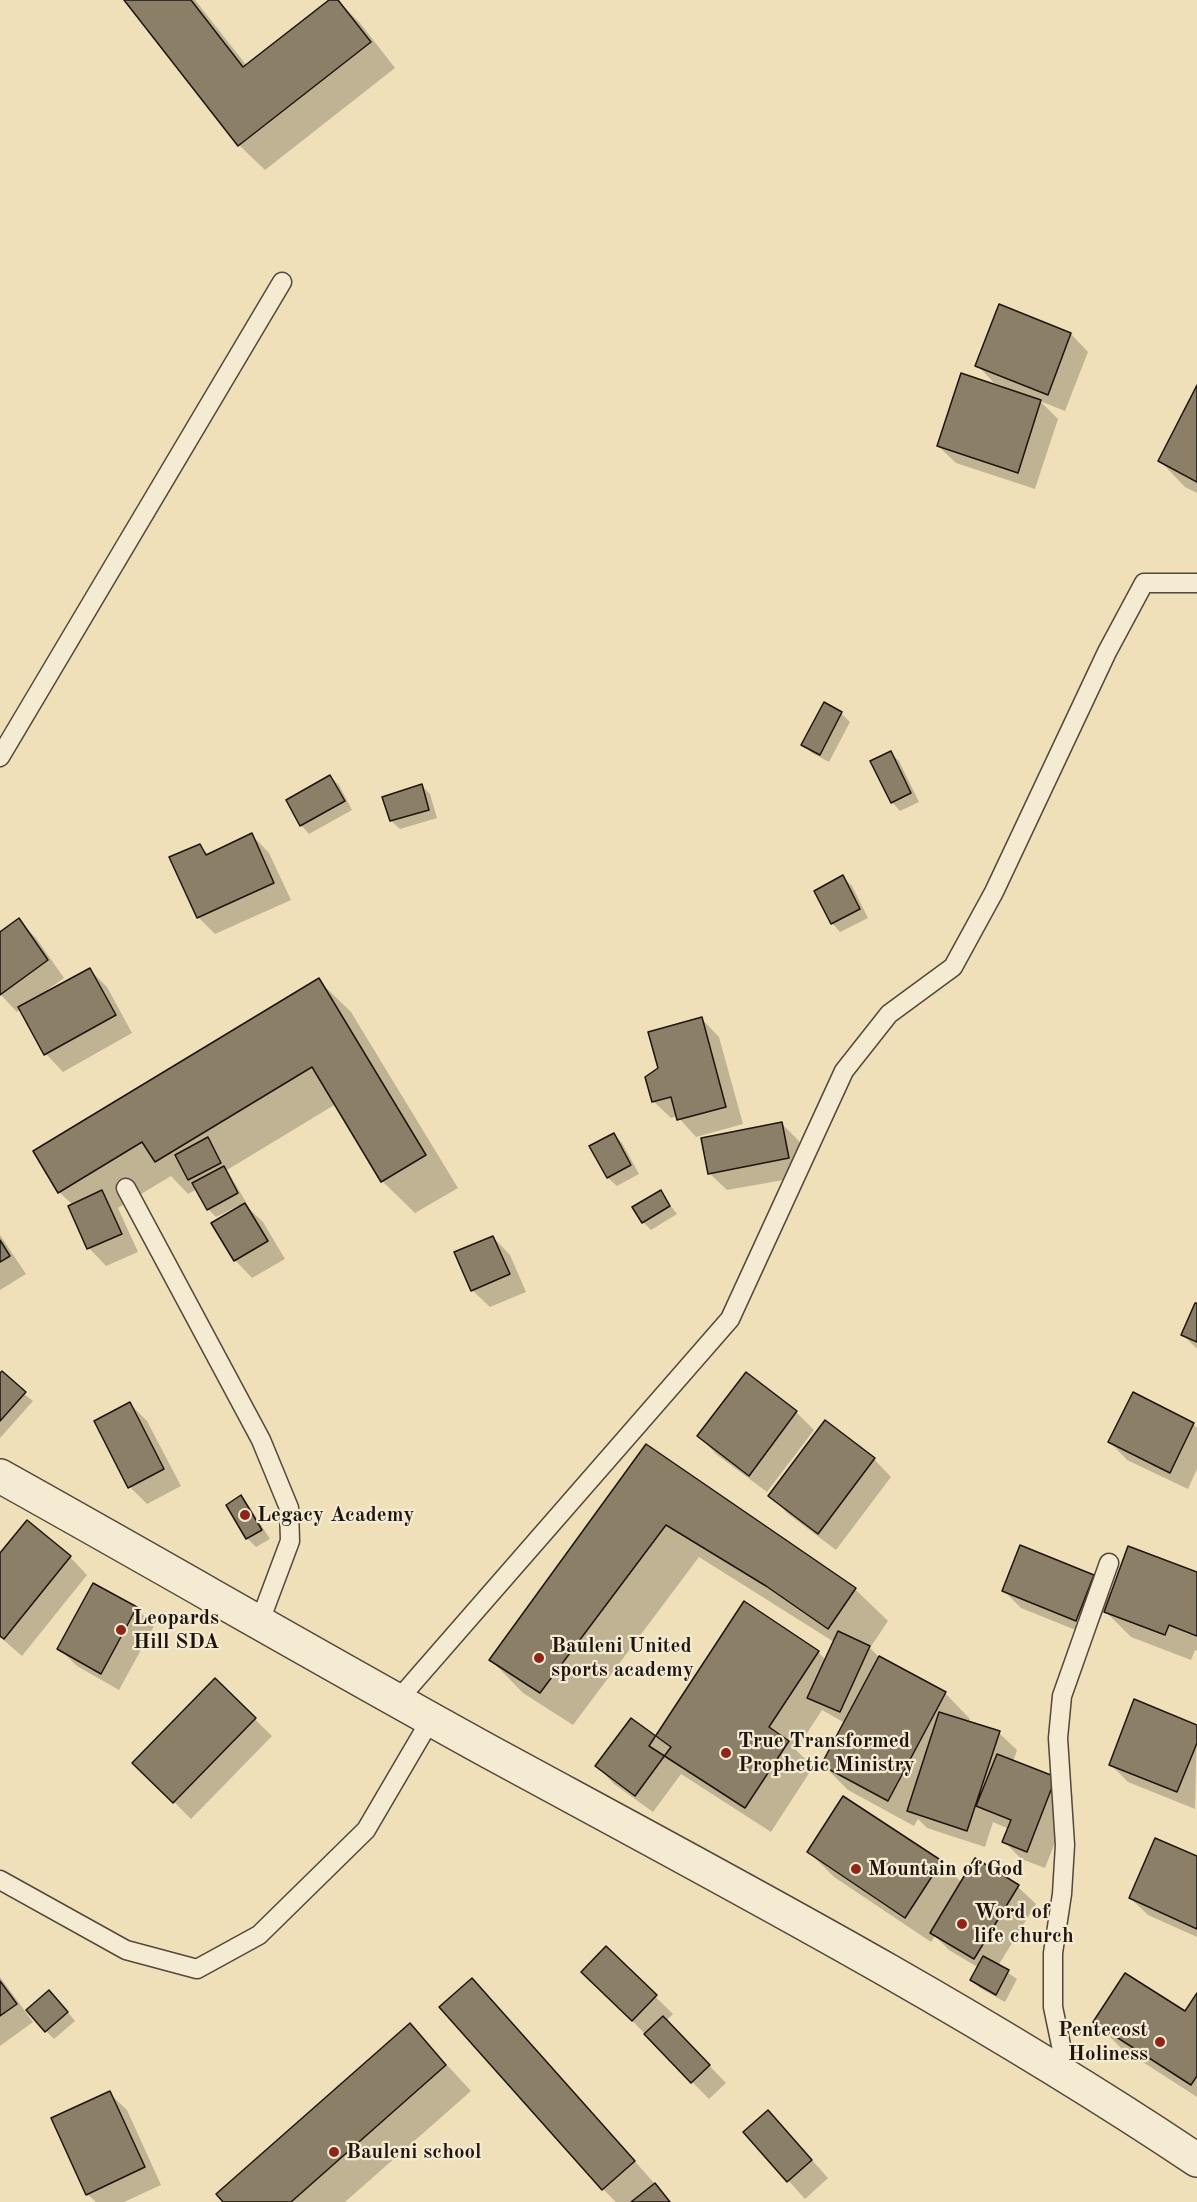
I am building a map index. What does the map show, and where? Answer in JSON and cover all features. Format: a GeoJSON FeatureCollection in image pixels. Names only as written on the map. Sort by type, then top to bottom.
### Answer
{"type":"FeatureCollection","features":[{"type":"Feature","properties":{"kind":"street"},"geometry":{"type":"LineString","coordinates":[[0,1476],[397,1701],[904,1978],[1067,2074],[1197,2160]]}},
{"type":"Feature","properties":{"kind":"lane"},"geometry":{"type":"LineString","coordinates":[[0,757],[282,282]]}},
{"type":"Feature","properties":{"kind":"lane"},"geometry":{"type":"LineString","coordinates":[[397,1701],[730,1319],[844,1071],[889,1014],[953,967],[994,892],[1107,652],[1144,583],[1197,583]]}},
{"type":"Feature","properties":{"kind":"lane"},"geometry":{"type":"LineString","coordinates":[[126,1188],[261,1440],[289,1508],[290,1541],[260,1622]]}},
{"type":"Feature","properties":{"kind":"lane"},"geometry":{"type":"LineString","coordinates":[[1067,2074],[1053,2007],[1053,1953],[1062,1894],[1065,1845],[1058,1738],[1062,1696],[1109,1563]]}},
{"type":"Feature","properties":{"kind":"lane"},"geometry":{"type":"LineString","coordinates":[[0,1880],[126,1950],[197,1969],[260,1935],[366,1830],[431,1719]]}},
{"type":"Feature","properties":{"kind":"building"},"geometry":{"type":"Polygon","coordinates":[[[124,0],[191,0],[243,67],[329,0],[338,0],[371,42],[238,146],[124,0]]]}},
{"type":"Feature","properties":{"kind":"building"},"geometry":{"type":"Polygon","coordinates":[[[999,304],[1071,333],[1048,395],[975,366],[999,304]]]}},
{"type":"Feature","properties":{"kind":"building"},"geometry":{"type":"Polygon","coordinates":[[[961,373],[1041,400],[1018,473],[937,446],[961,373]]]}},
{"type":"Feature","properties":{"kind":"building"},"geometry":{"type":"Polygon","coordinates":[[[1197,385],[1197,482],[1158,461],[1197,385]]]}},
{"type":"Feature","properties":{"kind":"building"},"geometry":{"type":"Polygon","coordinates":[[[824,702],[842,712],[820,755],[801,745],[824,702]]]}},
{"type":"Feature","properties":{"kind":"building"},"geometry":{"type":"Polygon","coordinates":[[[891,751],[911,793],[891,803],[870,761],[891,751]]]}},
{"type":"Feature","properties":{"kind":"building"},"geometry":{"type":"Polygon","coordinates":[[[330,775],[345,801],[300,826],[286,800],[330,775]]]}},
{"type":"Feature","properties":{"kind":"building"},"geometry":{"type":"Polygon","coordinates":[[[422,784],[429,810],[390,821],[382,797],[422,784]]]}},
{"type":"Feature","properties":{"kind":"building"},"geometry":{"type":"Polygon","coordinates":[[[252,833],[274,883],[197,918],[169,857],[200,844],[206,855],[252,833]]]}},
{"type":"Feature","properties":{"kind":"building"},"geometry":{"type":"Polygon","coordinates":[[[843,875],[860,909],[831,924],[814,891],[843,875]]]}},
{"type":"Feature","properties":{"kind":"building"},"geometry":{"type":"Polygon","coordinates":[[[19,918],[48,960],[0,995],[0,932],[19,918]]]}},
{"type":"Feature","properties":{"kind":"building"},"geometry":{"type":"Polygon","coordinates":[[[90,968],[116,1015],[44,1055],[18,1007],[90,968]]]}},
{"type":"Feature","properties":{"kind":"building"},"geometry":{"type":"Polygon","coordinates":[[[319,978],[426,1155],[381,1182],[312,1067],[155,1162],[142,1142],[58,1193],[33,1151],[319,978]]]}},
{"type":"Feature","properties":{"kind":"building"},"geometry":{"type":"Polygon","coordinates":[[[702,1017],[726,1107],[677,1120],[671,1097],[652,1102],[645,1077],[658,1068],[648,1032],[702,1017]]]}},
{"type":"Feature","properties":{"kind":"building"},"geometry":{"type":"Polygon","coordinates":[[[782,1122],[789,1158],[708,1174],[701,1138],[782,1122]]]}},
{"type":"Feature","properties":{"kind":"building"},"geometry":{"type":"Polygon","coordinates":[[[614,1133],[631,1165],[607,1178],[589,1146],[614,1133]]]}},
{"type":"Feature","properties":{"kind":"building"},"geometry":{"type":"Polygon","coordinates":[[[208,1137],[221,1163],[188,1180],[175,1155],[208,1137]]]}},
{"type":"Feature","properties":{"kind":"building"},"geometry":{"type":"Polygon","coordinates":[[[224,1166],[238,1193],[207,1210],[192,1183],[224,1166]]]}},
{"type":"Feature","properties":{"kind":"building"},"geometry":{"type":"Polygon","coordinates":[[[102,1190],[122,1234],[87,1249],[68,1206],[102,1190]]]}},
{"type":"Feature","properties":{"kind":"building"},"geometry":{"type":"Polygon","coordinates":[[[661,1190],[670,1206],[642,1223],[632,1207],[661,1190]]]}},
{"type":"Feature","properties":{"kind":"building"},"geometry":{"type":"Polygon","coordinates":[[[245,1203],[268,1241],[234,1261],[211,1223],[245,1203]]]}},
{"type":"Feature","properties":{"kind":"building"},"geometry":{"type":"Polygon","coordinates":[[[493,1236],[510,1274],[471,1291],[454,1252],[493,1236]]]}},
{"type":"Feature","properties":{"kind":"building"},"geometry":{"type":"Polygon","coordinates":[[[0,1240],[10,1256],[0,1262],[0,1240]]]}},
{"type":"Feature","properties":{"kind":"building"},"geometry":{"type":"Polygon","coordinates":[[[1197,1303],[1197,1342],[1181,1335],[1197,1303]]]}},
{"type":"Feature","properties":{"kind":"building"},"geometry":{"type":"Polygon","coordinates":[[[2,1371],[26,1392],[0,1421],[0,1373],[2,1371]]]}},
{"type":"Feature","properties":{"kind":"building"},"geometry":{"type":"Polygon","coordinates":[[[746,1372],[797,1411],[749,1476],[697,1436],[746,1372]]]}},
{"type":"Feature","properties":{"kind":"building"},"geometry":{"type":"Polygon","coordinates":[[[1133,1392],[1194,1423],[1170,1473],[1108,1442],[1133,1392]]]}},
{"type":"Feature","properties":{"kind":"building"},"geometry":{"type":"Polygon","coordinates":[[[130,1402],[164,1469],[128,1488],[94,1421],[130,1402]]]}},
{"type":"Feature","properties":{"kind":"building"},"geometry":{"type":"Polygon","coordinates":[[[825,1420],[875,1458],[818,1534],[768,1496],[825,1420]]]}},
{"type":"Feature","properties":{"kind":"building"},"geometry":{"type":"Polygon","coordinates":[[[646,1444],[856,1588],[828,1629],[766,1586],[666,1525],[540,1693],[489,1660],[646,1444]]]}},
{"type":"Feature","properties":{"kind":"building"},"geometry":{"type":"Polygon","coordinates":[[[241,1495],[262,1530],[246,1539],[226,1505],[241,1495]]]}},
{"type":"Feature","properties":{"kind":"building"},"geometry":{"type":"Polygon","coordinates":[[[27,1520],[71,1556],[4,1639],[0,1636],[0,1553],[27,1520]]]}},
{"type":"Feature","properties":{"kind":"building"},"geometry":{"type":"Polygon","coordinates":[[[1020,1545],[1094,1575],[1076,1621],[1002,1591],[1020,1545]]]}},
{"type":"Feature","properties":{"kind":"building"},"geometry":{"type":"Polygon","coordinates":[[[1128,1546],[1197,1572],[1197,1636],[1169,1625],[1165,1635],[1104,1612],[1128,1546]]]}},
{"type":"Feature","properties":{"kind":"building"},"geometry":{"type":"Polygon","coordinates":[[[93,1583],[137,1607],[101,1674],[57,1649],[93,1583]]]}},
{"type":"Feature","properties":{"kind":"building"},"geometry":{"type":"Polygon","coordinates":[[[744,1601],[819,1651],[769,1727],[789,1741],[745,1808],[649,1746],[744,1601]]]}},
{"type":"Feature","properties":{"kind":"building"},"geometry":{"type":"Polygon","coordinates":[[[838,1631],[870,1646],[840,1712],[807,1698],[838,1631]]]}},
{"type":"Feature","properties":{"kind":"building"},"geometry":{"type":"Polygon","coordinates":[[[879,1656],[946,1692],[888,1801],[821,1765],[879,1656]]]}},
{"type":"Feature","properties":{"kind":"building"},"geometry":{"type":"Polygon","coordinates":[[[215,1678],[256,1718],[173,1803],[132,1763],[215,1678]]]}},
{"type":"Feature","properties":{"kind":"building"},"geometry":{"type":"Polygon","coordinates":[[[1134,1699],[1197,1725],[1197,1743],[1177,1792],[1109,1765],[1134,1699]]]}},
{"type":"Feature","properties":{"kind":"building"},"geometry":{"type":"Polygon","coordinates":[[[939,1712],[1000,1731],[967,1831],[907,1811],[939,1712]]]}},
{"type":"Feature","properties":{"kind":"building"},"geometry":{"type":"Polygon","coordinates":[[[631,1718],[671,1747],[635,1796],[595,1766],[631,1718]]]}},
{"type":"Feature","properties":{"kind":"building"},"geometry":{"type":"Polygon","coordinates":[[[997,1754],[1056,1777],[1027,1852],[1002,1842],[1011,1820],[976,1806],[997,1754]]]}},
{"type":"Feature","properties":{"kind":"building"},"geometry":{"type":"Polygon","coordinates":[[[843,1796],[942,1861],[905,1918],[807,1852],[843,1796]]]}},
{"type":"Feature","properties":{"kind":"building"},"geometry":{"type":"Polygon","coordinates":[[[1155,1838],[1197,1856],[1197,1929],[1129,1898],[1155,1838]]]}},
{"type":"Feature","properties":{"kind":"building"},"geometry":{"type":"Polygon","coordinates":[[[975,1858],[1019,1885],[974,1959],[930,1933],[975,1858]]]}},
{"type":"Feature","properties":{"kind":"building"},"geometry":{"type":"Polygon","coordinates":[[[606,1946],[657,1995],[632,2021],[581,1972],[606,1946]]]}},
{"type":"Feature","properties":{"kind":"building"},"geometry":{"type":"Polygon","coordinates":[[[983,1956],[1009,1970],[996,1995],[970,1980],[983,1956]]]}},
{"type":"Feature","properties":{"kind":"building"},"geometry":{"type":"Polygon","coordinates":[[[1125,1973],[1185,2011],[1197,1993],[1197,2076],[1191,2085],[1093,2022],[1125,1973]]]}},
{"type":"Feature","properties":{"kind":"building"},"geometry":{"type":"Polygon","coordinates":[[[472,1978],[635,2161],[602,2190],[439,2007],[472,1978]]]}},
{"type":"Feature","properties":{"kind":"building"},"geometry":{"type":"Polygon","coordinates":[[[0,1981],[17,2004],[0,2016],[0,1981]]]}},
{"type":"Feature","properties":{"kind":"building"},"geometry":{"type":"Polygon","coordinates":[[[49,1990],[68,2012],[45,2032],[26,2010],[49,1990]]]}},
{"type":"Feature","properties":{"kind":"building"},"geometry":{"type":"Polygon","coordinates":[[[663,2016],[710,2065],[691,2083],[644,2034],[663,2016]]]}},
{"type":"Feature","properties":{"kind":"building"},"geometry":{"type":"Polygon","coordinates":[[[410,2023],[446,2065],[291,2202],[223,2202],[216,2194],[410,2023]]]}},
{"type":"Feature","properties":{"kind":"building"},"geometry":{"type":"Polygon","coordinates":[[[110,2091],[145,2167],[86,2195],[51,2118],[110,2091]]]}},
{"type":"Feature","properties":{"kind":"building"},"geometry":{"type":"Polygon","coordinates":[[[768,2110],[812,2160],[787,2182],[743,2132],[768,2110]]]}},
{"type":"Feature","properties":{"kind":"building"},"geometry":{"type":"Polygon","coordinates":[[[655,2183],[670,2202],[631,2202],[655,2183]]]}},
{"type":"Feature","properties":{"kind":"place","name":"Legacy Academy"},"geometry":{"type":"Point","coordinates":[245,1515]}},
{"type":"Feature","properties":{"kind":"place","name":"Leopards Hill SDA"},"geometry":{"type":"Point","coordinates":[121,1630]}},
{"type":"Feature","properties":{"kind":"place","name":"Bauleni United sports academy"},"geometry":{"type":"Point","coordinates":[539,1658]}},
{"type":"Feature","properties":{"kind":"place","name":"True Transformed Prophetic Ministry"},"geometry":{"type":"Point","coordinates":[726,1753]}},
{"type":"Feature","properties":{"kind":"place","name":"Mountain of God"},"geometry":{"type":"Point","coordinates":[856,1869]}},
{"type":"Feature","properties":{"kind":"place","name":"Word of life church"},"geometry":{"type":"Point","coordinates":[962,1924]}},
{"type":"Feature","properties":{"kind":"place","name":"Pentecost Holiness"},"geometry":{"type":"Point","coordinates":[1160,2042]}},
{"type":"Feature","properties":{"kind":"place","name":"Bauleni school"},"geometry":{"type":"Point","coordinates":[334,2152]}}]}
